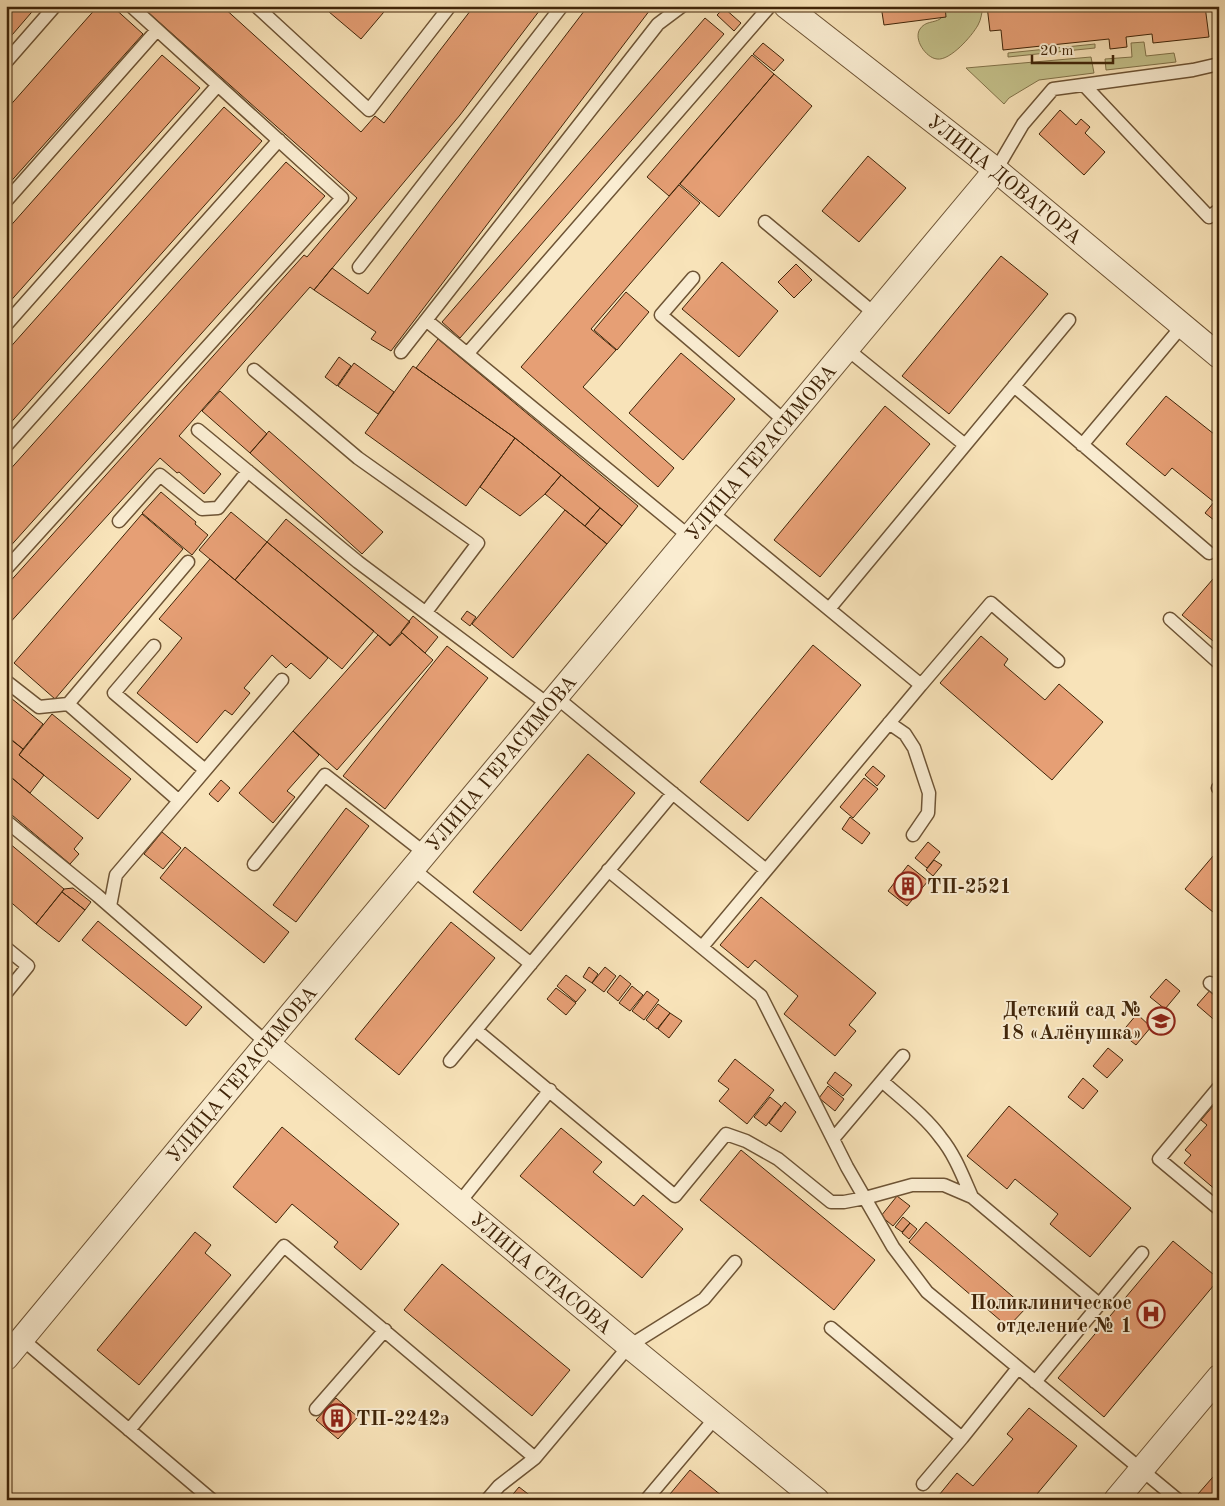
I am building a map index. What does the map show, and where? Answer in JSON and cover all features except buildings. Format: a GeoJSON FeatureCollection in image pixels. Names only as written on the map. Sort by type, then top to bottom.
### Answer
{"type":"FeatureCollection","features":[{"type":"Feature","properties":{"kind":"street","name":"УЛИЦА ДОВАТОРА"},"geometry":{"type":"LineString","coordinates":[[786,6],[996,170],[1219,356]]}},
{"type":"Feature","properties":{"kind":"street","name":"УЛИЦА ГЕРАСИМОВА"},"geometry":{"type":"LineString","coordinates":[[6,1358],[996,170]]}},
{"type":"Feature","properties":{"kind":"street","name":"УЛИЦА СТАСОВА"},"geometry":{"type":"LineString","coordinates":[[267,1043],[629,1346],[817,1500]]}},
{"type":"Feature","properties":{"kind":"street"},"geometry":{"type":"LineString","coordinates":[[1116,1500],[1219,1376]]}},
{"type":"Feature","properties":{"kind":"lane"},"geometry":{"type":"LineString","coordinates":[[6,62],[54,6]]}},
{"type":"Feature","properties":{"kind":"lane"},"geometry":{"type":"LineString","coordinates":[[6,569],[342,198],[131,6]]}},
{"type":"Feature","properties":{"kind":"lane"},"geometry":{"type":"LineString","coordinates":[[256,6],[369,110],[450,6]]}},
{"type":"Feature","properties":{"kind":"lane"},"geometry":{"type":"LineString","coordinates":[[359,267],[562,6]]}},
{"type":"Feature","properties":{"kind":"lane"},"geometry":{"type":"LineString","coordinates":[[401,352],[658,24],[682,6]]}},
{"type":"Feature","properties":{"kind":"lane"},"geometry":{"type":"LineString","coordinates":[[468,353],[770,6]]}},
{"type":"Feature","properties":{"kind":"lane"},"geometry":{"type":"LineString","coordinates":[[6,201],[157,30]]}},
{"type":"Feature","properties":{"kind":"lane"},"geometry":{"type":"LineString","coordinates":[[996,170],[1023,124],[1053,89],[1193,70],[1219,64]]}},
{"type":"Feature","properties":{"kind":"lane"},"geometry":{"type":"LineString","coordinates":[[6,324],[218,85]]}},
{"type":"Feature","properties":{"kind":"lane"},"geometry":{"type":"LineString","coordinates":[[1084,85],[1209,216],[1219,210]]}},
{"type":"Feature","properties":{"kind":"lane"},"geometry":{"type":"LineString","coordinates":[[6,446],[278,140]]}},
{"type":"Feature","properties":{"kind":"lane"},"geometry":{"type":"LineString","coordinates":[[765,222],[875,314]]}},
{"type":"Feature","properties":{"kind":"lane"},"geometry":{"type":"LineString","coordinates":[[693,278],[661,315],[786,422]]}},
{"type":"Feature","properties":{"kind":"lane"},"geometry":{"type":"LineString","coordinates":[[426,320],[690,537]]}},
{"type":"Feature","properties":{"kind":"lane"},"geometry":{"type":"LineString","coordinates":[[829,609],[1069,320]]}},
{"type":"Feature","properties":{"kind":"lane"},"geometry":{"type":"LineString","coordinates":[[1082,445],[1182,326]]}},
{"type":"Feature","properties":{"kind":"lane"},"geometry":{"type":"LineString","coordinates":[[847,349],[965,445]]}},
{"type":"Feature","properties":{"kind":"lane"},"geometry":{"type":"LineString","coordinates":[[254,370],[358,458],[478,543],[426,612]]}},
{"type":"Feature","properties":{"kind":"lane"},"geometry":{"type":"LineString","coordinates":[[1014,386],[1209,553]]}},
{"type":"Feature","properties":{"kind":"lane"},"geometry":{"type":"LineString","coordinates":[[198,430],[358,562],[553,701],[673,793],[766,870]]}},
{"type":"Feature","properties":{"kind":"lane"},"geometry":{"type":"LineString","coordinates":[[119,520],[160,475],[202,509],[218,508],[248,471]]}},
{"type":"Feature","properties":{"kind":"lane"},"geometry":{"type":"LineString","coordinates":[[711,512],[921,685]]}},
{"type":"Feature","properties":{"kind":"lane"},"geometry":{"type":"LineString","coordinates":[[7,682],[39,707],[68,704],[188,562]]}},
{"type":"Feature","properties":{"kind":"lane"},"geometry":{"type":"LineString","coordinates":[[702,947],[991,603],[1058,661]]}},
{"type":"Feature","properties":{"kind":"lane"},"geometry":{"type":"LineString","coordinates":[[1170,619],[1219,663]]}},
{"type":"Feature","properties":{"kind":"lane"},"geometry":{"type":"LineString","coordinates":[[154,646],[114,693],[205,770]]}},
{"type":"Feature","properties":{"kind":"lane"},"geometry":{"type":"LineString","coordinates":[[110,906],[116,875],[282,680]]}},
{"type":"Feature","properties":{"kind":"lane"},"geometry":{"type":"LineString","coordinates":[[68,704],[179,801]]}},
{"type":"Feature","properties":{"kind":"lane"},"geometry":{"type":"LineString","coordinates":[[889,723],[905,734],[914,748],[929,793],[928,813],[913,835]]}},
{"type":"Feature","properties":{"kind":"lane"},"geometry":{"type":"LineString","coordinates":[[254,864],[325,775],[531,964]]}},
{"type":"Feature","properties":{"kind":"lane"},"geometry":{"type":"LineString","coordinates":[[450,1061],[673,793]]}},
{"type":"Feature","properties":{"kind":"lane"},"geometry":{"type":"LineString","coordinates":[[6,821],[110,906],[267,1043]]}},
{"type":"Feature","properties":{"kind":"lane"},"geometry":{"type":"LineString","coordinates":[[608,870],[761,996],[865,1198],[893,1246],[927,1292],[1178,1500]]}},
{"type":"Feature","properties":{"kind":"lane"},"geometry":{"type":"LineString","coordinates":[[6,948],[28,966],[6,993]]}},
{"type":"Feature","properties":{"kind":"lane"},"geometry":{"type":"LineString","coordinates":[[476,1030],[675,1196],[726,1134],[746,1140],[778,1159],[831,1202],[844,1202],[865,1198],[912,1185],[944,1185],[972,1197],[1099,1304]]}},
{"type":"Feature","properties":{"kind":"lane"},"geometry":{"type":"LineString","coordinates":[[833,1139],[903,1056]]}},
{"type":"Feature","properties":{"kind":"lane"},"geometry":{"type":"LineString","coordinates":[[882,1081],[920,1115],[942,1138],[959,1168],[972,1197]]}},
{"type":"Feature","properties":{"kind":"lane"},"geometry":{"type":"LineString","coordinates":[[1219,1087],[1159,1159],[1219,1209]]}},
{"type":"Feature","properties":{"kind":"lane"},"geometry":{"type":"LineString","coordinates":[[458,1203],[550,1090]]}},
{"type":"Feature","properties":{"kind":"lane"},"geometry":{"type":"LineString","coordinates":[[130,1430],[284,1246],[535,1458]]}},
{"type":"Feature","properties":{"kind":"lane"},"geometry":{"type":"LineString","coordinates":[[1035,1382],[1142,1253]]}},
{"type":"Feature","properties":{"kind":"lane"},"geometry":{"type":"LineString","coordinates":[[488,1500],[499,1486],[535,1458],[629,1346],[704,1299],[735,1262]]}},
{"type":"Feature","properties":{"kind":"lane"},"geometry":{"type":"LineString","coordinates":[[831,1328],[962,1438]]}},
{"type":"Feature","properties":{"kind":"lane"},"geometry":{"type":"LineString","coordinates":[[316,1409],[385,1330]]}},
{"type":"Feature","properties":{"kind":"lane"},"geometry":{"type":"LineString","coordinates":[[22,1339],[212,1500]]}},
{"type":"Feature","properties":{"kind":"lane"},"geometry":{"type":"LineString","coordinates":[[923,1484],[1018,1368]]}},
{"type":"Feature","properties":{"kind":"lane"},"geometry":{"type":"LineString","coordinates":[[646,1500],[716,1417]]}},
{"type":"Feature","properties":{"kind":"shaded area"},"geometry":{"type":"Polygon","coordinates":[[[942,6],[983,6],[979,23],[966,41],[948,56],[937,59],[925,52],[919,43],[918,33],[924,25],[940,19],[943,15],[942,6]]]}},
{"type":"Feature","properties":{"kind":"shaded area"},"geometry":{"type":"Polygon","coordinates":[[[1144,42],[1146,56],[1174,53],[1176,62],[1106,70],[1105,59],[1132,57],[1131,43],[1144,42]]]}},
{"type":"Feature","properties":{"kind":"shaded area"},"geometry":{"type":"Polygon","coordinates":[[[1095,44],[1095,48],[1008,57],[1008,53],[1095,44]]]}},
{"type":"Feature","properties":{"kind":"shaded area"},"geometry":{"type":"Polygon","coordinates":[[[1091,57],[1094,73],[1039,80],[1009,98],[1004,104],[966,68],[1091,57]]]}},
{"type":"Feature","properties":{"kind":"place","name":"ТП-2521"},"geometry":{"type":"Point","coordinates":[908,886]}},
{"type":"Feature","properties":{"kind":"place","name":"Детский сад № 18 «Алёнушка»"},"geometry":{"type":"Point","coordinates":[1161,1021]}},
{"type":"Feature","properties":{"kind":"place","name":"Поликлиническое отделение № 1"},"geometry":{"type":"Point","coordinates":[1151,1314]}},
{"type":"Feature","properties":{"kind":"place","name":"ТП-2242э"},"geometry":{"type":"Point","coordinates":[337,1418]}}]}
